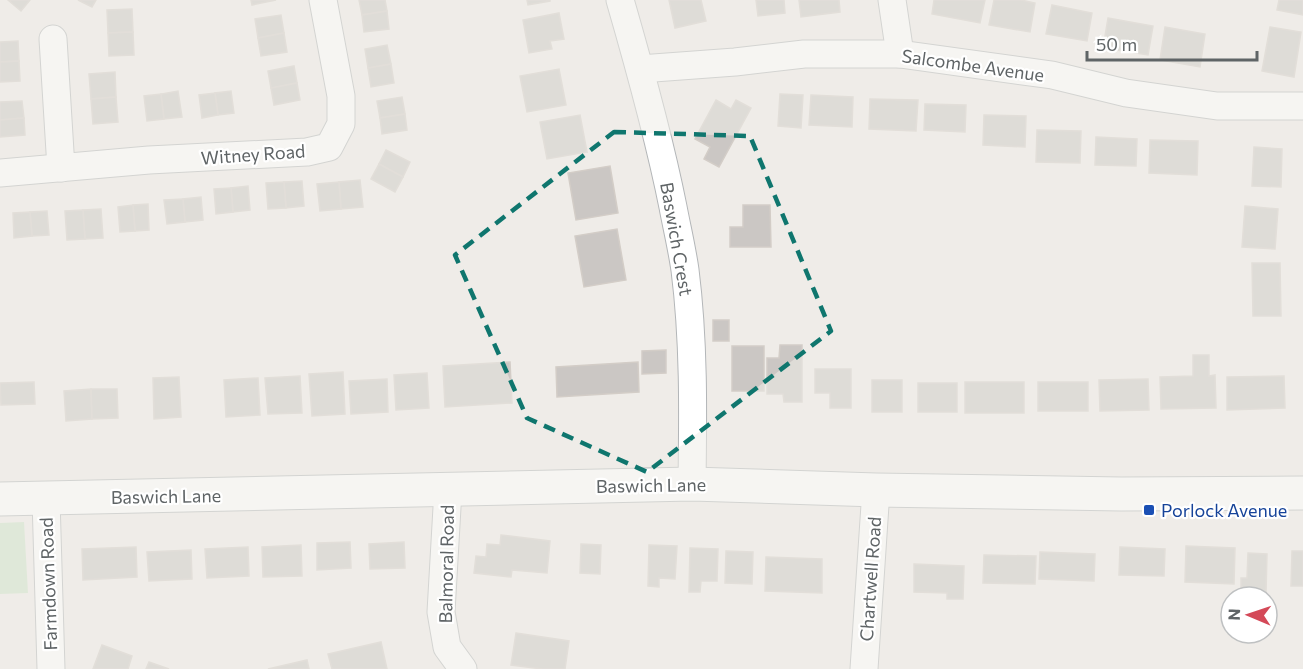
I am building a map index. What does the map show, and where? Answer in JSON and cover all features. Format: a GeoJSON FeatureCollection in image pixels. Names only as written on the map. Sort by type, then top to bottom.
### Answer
{"type":"FeatureCollection","features":[{"type":"Feature","properties":{"kind":"street","name":"Witney Road"},"geometry":{"type":"LineString","coordinates":[[0,173],[149,160],[307,152],[329,147],[341,124],[341,96],[323,0]]}},
{"type":"Feature","properties":{"kind":"street","name":"Baswich Crest"},"geometry":{"type":"LineString","coordinates":[[620,0],[667,178],[685,267],[690,323],[693,412],[692,484]]}},
{"type":"Feature","properties":{"kind":"street"},"geometry":{"type":"LineString","coordinates":[[892,0],[900,54]]}},
{"type":"Feature","properties":{"kind":"street"},"geometry":{"type":"LineString","coordinates":[[53,39],[61,168]]}},
{"type":"Feature","properties":{"kind":"street","name":"Salcombe Avenue"},"geometry":{"type":"LineString","coordinates":[[640,69],[804,54],[900,54],[1052,75],[1126,93],[1217,106],[1303,106]]}},
{"type":"Feature","properties":{"kind":"street","name":"Baswich Lane"},"geometry":{"type":"LineString","coordinates":[[0,499],[692,484],[1121,494],[1303,493]]}},
{"type":"Feature","properties":{"kind":"street","name":"Balmoral Road"},"geometry":{"type":"LineString","coordinates":[[448,489],[441,612],[447,647],[463,669]]}},
{"type":"Feature","properties":{"kind":"street","name":"Chartwell Road"},"geometry":{"type":"LineString","coordinates":[[864,669],[876,490]]}},
{"type":"Feature","properties":{"kind":"street","name":"Farmdown Road"},"geometry":{"type":"LineString","coordinates":[[46,498],[51,669]]}},
{"type":"Feature","properties":{"kind":"highlighted area"},"geometry":{"type":"Polygon","coordinates":[[[614,132],[750,136],[831,331],[647,472],[527,418],[455,255],[614,132]]]}},
{"type":"Feature","properties":{"kind":"green space"},"geometry":{"type":"Polygon","coordinates":[[[24,522],[28,593],[0,594],[0,523],[24,522]]]}},
{"type":"Feature","properties":{"kind":"building"},"geometry":{"type":"Polygon","coordinates":[[[8,0],[30,0],[21,11],[8,0]]]}},
{"type":"Feature","properties":{"kind":"building"},"geometry":{"type":"Polygon","coordinates":[[[78,0],[96,0],[92,7],[78,0]]]}},
{"type":"Feature","properties":{"kind":"building"},"geometry":{"type":"Polygon","coordinates":[[[251,0],[276,0],[252,5],[251,0]]]}},
{"type":"Feature","properties":{"kind":"building"},"geometry":{"type":"Polygon","coordinates":[[[359,0],[385,0],[387,11],[362,15],[359,0]]]}},
{"type":"Feature","properties":{"kind":"building"},"geometry":{"type":"Polygon","coordinates":[[[527,0],[550,0],[550,1],[528,5],[527,0]]]}},
{"type":"Feature","properties":{"kind":"building"},"geometry":{"type":"Polygon","coordinates":[[[669,0],[701,0],[706,21],[675,28],[669,0]]]}},
{"type":"Feature","properties":{"kind":"building"},"geometry":{"type":"Polygon","coordinates":[[[756,0],[784,0],[785,13],[758,16],[756,0]]]}},
{"type":"Feature","properties":{"kind":"building"},"geometry":{"type":"Polygon","coordinates":[[[799,0],[839,0],[840,12],[801,17],[799,0]]]}},
{"type":"Feature","properties":{"kind":"building"},"geometry":{"type":"Polygon","coordinates":[[[934,0],[985,0],[980,23],[932,14],[934,0]]]}},
{"type":"Feature","properties":{"kind":"building"},"geometry":{"type":"Polygon","coordinates":[[[994,0],[1021,0],[1035,3],[1030,32],[989,25],[994,0]]]}},
{"type":"Feature","properties":{"kind":"building"},"geometry":{"type":"Polygon","coordinates":[[[1279,0],[1303,0],[1303,15],[1277,10],[1279,0]]]}},
{"type":"Feature","properties":{"kind":"building"},"geometry":{"type":"Polygon","coordinates":[[[1052,5],[1092,13],[1087,41],[1046,34],[1052,5]]]}},
{"type":"Feature","properties":{"kind":"building"},"geometry":{"type":"Polygon","coordinates":[[[132,9],[133,32],[108,33],[107,10],[132,9]]]}},
{"type":"Feature","properties":{"kind":"building"},"geometry":{"type":"Polygon","coordinates":[[[387,11],[389,29],[364,32],[362,15],[387,11]]]}},
{"type":"Feature","properties":{"kind":"building"},"geometry":{"type":"Polygon","coordinates":[[[559,13],[564,39],[550,41],[552,49],[529,53],[523,20],[559,13]]]}},
{"type":"Feature","properties":{"kind":"building"},"geometry":{"type":"Polygon","coordinates":[[[281,15],[284,33],[258,38],[255,19],[281,15]]]}},
{"type":"Feature","properties":{"kind":"building"},"geometry":{"type":"Polygon","coordinates":[[[1108,18],[1153,26],[1148,55],[1103,48],[1108,18]]]}},
{"type":"Feature","properties":{"kind":"building"},"geometry":{"type":"Polygon","coordinates":[[[1165,27],[1205,34],[1200,67],[1160,60],[1165,27]]]}},
{"type":"Feature","properties":{"kind":"building"},"geometry":{"type":"Polygon","coordinates":[[[1270,27],[1301,32],[1294,77],[1262,71],[1270,27]]]}},
{"type":"Feature","properties":{"kind":"building"},"geometry":{"type":"Polygon","coordinates":[[[133,32],[134,55],[109,56],[108,33],[133,32]]]}},
{"type":"Feature","properties":{"kind":"building"},"geometry":{"type":"Polygon","coordinates":[[[284,33],[287,52],[261,56],[258,38],[284,33]]]}},
{"type":"Feature","properties":{"kind":"building"},"geometry":{"type":"Polygon","coordinates":[[[18,41],[19,61],[0,62],[0,42],[18,41]]]}},
{"type":"Feature","properties":{"kind":"building"},"geometry":{"type":"Polygon","coordinates":[[[387,45],[391,64],[368,68],[365,49],[387,45]]]}},
{"type":"Feature","properties":{"kind":"building"},"geometry":{"type":"Polygon","coordinates":[[[19,61],[20,81],[0,82],[0,62],[19,61]]]}},
{"type":"Feature","properties":{"kind":"building"},"geometry":{"type":"Polygon","coordinates":[[[391,64],[394,83],[371,87],[368,68],[391,64]]]}},
{"type":"Feature","properties":{"kind":"building"},"geometry":{"type":"Polygon","coordinates":[[[294,66],[297,83],[271,88],[268,71],[294,66]]]}},
{"type":"Feature","properties":{"kind":"building"},"geometry":{"type":"Polygon","coordinates":[[[559,69],[566,105],[527,112],[520,76],[559,69]]]}},
{"type":"Feature","properties":{"kind":"building"},"geometry":{"type":"Polygon","coordinates":[[[115,72],[116,97],[91,99],[89,74],[115,72]]]}},
{"type":"Feature","properties":{"kind":"building"},"geometry":{"type":"Polygon","coordinates":[[[297,83],[300,100],[274,105],[271,88],[297,83]]]}},
{"type":"Feature","properties":{"kind":"building"},"geometry":{"type":"Polygon","coordinates":[[[178,91],[182,117],[164,119],[161,94],[178,91]]]}},
{"type":"Feature","properties":{"kind":"building"},"geometry":{"type":"Polygon","coordinates":[[[231,91],[234,113],[218,115],[215,93],[231,91]]]}},
{"type":"Feature","properties":{"kind":"building"},"geometry":{"type":"Polygon","coordinates":[[[215,93],[218,115],[202,118],[199,95],[215,93]]]}},
{"type":"Feature","properties":{"kind":"building"},"geometry":{"type":"Polygon","coordinates":[[[161,94],[164,119],[147,121],[144,96],[161,94]]]}},
{"type":"Feature","properties":{"kind":"building"},"geometry":{"type":"Polygon","coordinates":[[[780,94],[803,95],[801,128],[778,126],[780,94]]]}},
{"type":"Feature","properties":{"kind":"building"},"geometry":{"type":"Polygon","coordinates":[[[811,95],[853,97],[852,127],[809,125],[811,95]]]}},
{"type":"Feature","properties":{"kind":"building"},"geometry":{"type":"Polygon","coordinates":[[[116,97],[118,122],[93,124],[91,99],[116,97]]]}},
{"type":"Feature","properties":{"kind":"building"},"geometry":{"type":"Polygon","coordinates":[[[402,97],[405,114],[380,118],[377,101],[402,97]]]}},
{"type":"Feature","properties":{"kind":"building"},"geometry":{"type":"Polygon","coordinates":[[[870,99],[918,100],[916,131],[869,129],[870,99]]]}},
{"type":"Feature","properties":{"kind":"building"},"geometry":{"type":"Polygon","coordinates":[[[716,100],[731,109],[736,100],[751,108],[719,167],[704,159],[710,147],[695,139],[716,100]]]}},
{"type":"Feature","properties":{"kind":"building"},"geometry":{"type":"Polygon","coordinates":[[[22,101],[24,118],[0,120],[0,102],[22,101]]]}},
{"type":"Feature","properties":{"kind":"building"},"geometry":{"type":"Polygon","coordinates":[[[925,104],[966,105],[965,132],[924,130],[925,104]]]}},
{"type":"Feature","properties":{"kind":"building"},"geometry":{"type":"Polygon","coordinates":[[[405,114],[407,130],[382,134],[380,118],[405,114]]]}},
{"type":"Feature","properties":{"kind":"building"},"geometry":{"type":"Polygon","coordinates":[[[580,115],[587,152],[547,159],[540,122],[580,115]]]}},
{"type":"Feature","properties":{"kind":"building"},"geometry":{"type":"Polygon","coordinates":[[[984,115],[1026,116],[1025,147],[983,145],[984,115]]]}},
{"type":"Feature","properties":{"kind":"building"},"geometry":{"type":"Polygon","coordinates":[[[24,118],[25,135],[0,137],[0,120],[24,118]]]}},
{"type":"Feature","properties":{"kind":"building"},"geometry":{"type":"Polygon","coordinates":[[[1037,130],[1081,131],[1080,163],[1036,162],[1037,130]]]}},
{"type":"Feature","properties":{"kind":"building"},"geometry":{"type":"Polygon","coordinates":[[[1096,137],[1137,139],[1136,166],[1095,165],[1096,137]]]}},
{"type":"Feature","properties":{"kind":"building"},"geometry":{"type":"Polygon","coordinates":[[[1150,140],[1198,141],[1197,175],[1149,173],[1150,140]]]}},
{"type":"Feature","properties":{"kind":"building"},"geometry":{"type":"Polygon","coordinates":[[[1254,147],[1282,149],[1281,187],[1252,186],[1254,147]]]}},
{"type":"Feature","properties":{"kind":"building"},"geometry":{"type":"Polygon","coordinates":[[[386,150],[410,162],[403,177],[379,164],[386,150]]]}},
{"type":"Feature","properties":{"kind":"building"},"geometry":{"type":"Polygon","coordinates":[[[379,164],[403,177],[395,192],[371,179],[379,164]]]}},
{"type":"Feature","properties":{"kind":"building"},"geometry":{"type":"Polygon","coordinates":[[[610,166],[618,213],[576,220],[568,173],[610,166]]]}},
{"type":"Feature","properties":{"kind":"building"},"geometry":{"type":"Polygon","coordinates":[[[360,180],[363,207],[341,209],[339,182],[360,180]]]}},
{"type":"Feature","properties":{"kind":"building"},"geometry":{"type":"Polygon","coordinates":[[[302,181],[304,206],[286,208],[284,182],[302,181]]]}},
{"type":"Feature","properties":{"kind":"building"},"geometry":{"type":"Polygon","coordinates":[[[284,182],[286,208],[268,209],[266,183],[284,182]]]}},
{"type":"Feature","properties":{"kind":"building"},"geometry":{"type":"Polygon","coordinates":[[[339,182],[341,209],[320,211],[317,184],[339,182]]]}},
{"type":"Feature","properties":{"kind":"building"},"geometry":{"type":"Polygon","coordinates":[[[248,186],[250,210],[233,212],[231,188],[248,186]]]}},
{"type":"Feature","properties":{"kind":"building"},"geometry":{"type":"Polygon","coordinates":[[[231,188],[233,212],[216,214],[214,189],[231,188]]]}},
{"type":"Feature","properties":{"kind":"building"},"geometry":{"type":"Polygon","coordinates":[[[201,197],[203,220],[185,222],[183,199],[201,197]]]}},
{"type":"Feature","properties":{"kind":"building"},"geometry":{"type":"Polygon","coordinates":[[[183,199],[185,222],[167,224],[164,200],[183,199]]]}},
{"type":"Feature","properties":{"kind":"building"},"geometry":{"type":"Polygon","coordinates":[[[148,204],[149,230],[135,231],[133,205],[148,204]]]}},
{"type":"Feature","properties":{"kind":"building"},"geometry":{"type":"Polygon","coordinates":[[[133,205],[135,231],[120,232],[118,207],[133,205]]]}},
{"type":"Feature","properties":{"kind":"building"},"geometry":{"type":"Polygon","coordinates":[[[743,205],[770,205],[771,247],[730,247],[730,227],[743,227],[743,205]]]}},
{"type":"Feature","properties":{"kind":"building"},"geometry":{"type":"Polygon","coordinates":[[[1245,206],[1278,209],[1275,249],[1242,247],[1245,206]]]}},
{"type":"Feature","properties":{"kind":"building"},"geometry":{"type":"Polygon","coordinates":[[[101,209],[103,238],[85,239],[83,210],[101,209]]]}},
{"type":"Feature","properties":{"kind":"building"},"geometry":{"type":"Polygon","coordinates":[[[83,210],[85,239],[67,240],[65,211],[83,210]]]}},
{"type":"Feature","properties":{"kind":"building"},"geometry":{"type":"Polygon","coordinates":[[[47,211],[49,235],[32,236],[30,212],[47,211]]]}},
{"type":"Feature","properties":{"kind":"building"},"geometry":{"type":"Polygon","coordinates":[[[30,212],[32,236],[14,238],[13,213],[30,212]]]}},
{"type":"Feature","properties":{"kind":"building"},"geometry":{"type":"Polygon","coordinates":[[[617,229],[626,280],[584,287],[575,236],[617,229]]]}},
{"type":"Feature","properties":{"kind":"building"},"geometry":{"type":"Polygon","coordinates":[[[1252,263],[1280,263],[1281,316],[1253,316],[1252,263]]]}},
{"type":"Feature","properties":{"kind":"building"},"geometry":{"type":"Polygon","coordinates":[[[713,320],[729,320],[729,341],[713,341],[713,320]]]}},
{"type":"Feature","properties":{"kind":"building"},"geometry":{"type":"Polygon","coordinates":[[[780,345],[802,345],[802,402],[784,402],[783,394],[767,394],[767,358],[779,358],[780,345]]]}},
{"type":"Feature","properties":{"kind":"building"},"geometry":{"type":"Polygon","coordinates":[[[732,346],[764,346],[764,391],[732,391],[732,346]]]}},
{"type":"Feature","properties":{"kind":"building"},"geometry":{"type":"Polygon","coordinates":[[[666,350],[666,373],[642,374],[642,351],[666,350]]]}},
{"type":"Feature","properties":{"kind":"building"},"geometry":{"type":"Polygon","coordinates":[[[1193,355],[1209,355],[1209,376],[1215,375],[1216,408],[1161,409],[1160,377],[1193,376],[1193,355]]]}},
{"type":"Feature","properties":{"kind":"building"},"geometry":{"type":"Polygon","coordinates":[[[510,362],[512,403],[445,407],[443,366],[510,362]]]}},
{"type":"Feature","properties":{"kind":"building"},"geometry":{"type":"Polygon","coordinates":[[[638,362],[639,392],[557,397],[556,367],[638,362]]]}},
{"type":"Feature","properties":{"kind":"building"},"geometry":{"type":"Polygon","coordinates":[[[815,369],[851,369],[851,408],[830,408],[830,393],[815,393],[815,369]]]}},
{"type":"Feature","properties":{"kind":"building"},"geometry":{"type":"Polygon","coordinates":[[[343,372],[345,414],[312,416],[309,374],[343,372]]]}},
{"type":"Feature","properties":{"kind":"building"},"geometry":{"type":"Polygon","coordinates":[[[427,373],[429,408],[396,410],[394,375],[427,373]]]}},
{"type":"Feature","properties":{"kind":"building"},"geometry":{"type":"Polygon","coordinates":[[[300,376],[302,413],[268,414],[265,378],[300,376]]]}},
{"type":"Feature","properties":{"kind":"building"},"geometry":{"type":"Polygon","coordinates":[[[1284,376],[1285,408],[1227,410],[1227,377],[1284,376]]]}},
{"type":"Feature","properties":{"kind":"building"},"geometry":{"type":"Polygon","coordinates":[[[179,377],[181,417],[154,419],[153,378],[179,377]]]}},
{"type":"Feature","properties":{"kind":"building"},"geometry":{"type":"Polygon","coordinates":[[[258,378],[260,415],[226,417],[224,380],[258,378]]]}},
{"type":"Feature","properties":{"kind":"building"},"geometry":{"type":"Polygon","coordinates":[[[387,379],[388,412],[351,414],[349,381],[387,379]]]}},
{"type":"Feature","properties":{"kind":"building"},"geometry":{"type":"Polygon","coordinates":[[[1148,379],[1149,410],[1100,411],[1099,380],[1148,379]]]}},
{"type":"Feature","properties":{"kind":"building"},"geometry":{"type":"Polygon","coordinates":[[[872,380],[902,380],[902,412],[872,412],[872,380]]]}},
{"type":"Feature","properties":{"kind":"building"},"geometry":{"type":"Polygon","coordinates":[[[34,382],[35,404],[1,405],[0,383],[34,382]]]}},
{"type":"Feature","properties":{"kind":"building"},"geometry":{"type":"Polygon","coordinates":[[[965,382],[1024,382],[1024,413],[965,413],[965,382]]]}},
{"type":"Feature","properties":{"kind":"building"},"geometry":{"type":"Polygon","coordinates":[[[1038,382],[1088,382],[1088,411],[1038,411],[1038,382]]]}},
{"type":"Feature","properties":{"kind":"building"},"geometry":{"type":"Polygon","coordinates":[[[918,383],[957,383],[957,412],[918,412],[918,383]]]}},
{"type":"Feature","properties":{"kind":"building"},"geometry":{"type":"Polygon","coordinates":[[[91,389],[92,419],[66,421],[64,391],[91,389]]]}},
{"type":"Feature","properties":{"kind":"building"},"geometry":{"type":"Polygon","coordinates":[[[91,389],[117,389],[118,418],[92,419],[91,389]]]}},
{"type":"Feature","properties":{"kind":"building"},"geometry":{"type":"Polygon","coordinates":[[[501,535],[550,541],[547,573],[512,570],[511,577],[474,573],[476,556],[486,557],[487,544],[500,545],[501,535]]]}},
{"type":"Feature","properties":{"kind":"building"},"geometry":{"type":"Polygon","coordinates":[[[350,542],[351,568],[317,570],[317,543],[350,542]]]}},
{"type":"Feature","properties":{"kind":"building"},"geometry":{"type":"Polygon","coordinates":[[[404,542],[405,568],[370,569],[369,544],[404,542]]]}},
{"type":"Feature","properties":{"kind":"building"},"geometry":{"type":"Polygon","coordinates":[[[581,544],[601,545],[600,574],[580,573],[581,544]]]}},
{"type":"Feature","properties":{"kind":"building"},"geometry":{"type":"Polygon","coordinates":[[[301,545],[302,576],[263,577],[262,547],[301,545]]]}},
{"type":"Feature","properties":{"kind":"building"},"geometry":{"type":"Polygon","coordinates":[[[649,545],[677,546],[675,579],[659,578],[659,587],[648,586],[649,545]]]}},
{"type":"Feature","properties":{"kind":"building"},"geometry":{"type":"Polygon","coordinates":[[[1186,546],[1235,548],[1234,584],[1185,582],[1186,546]]]}},
{"type":"Feature","properties":{"kind":"building"},"geometry":{"type":"Polygon","coordinates":[[[136,547],[137,577],[83,580],[82,549],[136,547]]]}},
{"type":"Feature","properties":{"kind":"building"},"geometry":{"type":"Polygon","coordinates":[[[248,547],[249,576],[207,578],[205,549],[248,547]]]}},
{"type":"Feature","properties":{"kind":"building"},"geometry":{"type":"Polygon","coordinates":[[[1120,547],[1165,549],[1164,576],[1119,575],[1120,547]]]}},
{"type":"Feature","properties":{"kind":"building"},"geometry":{"type":"Polygon","coordinates":[[[690,548],[718,549],[717,581],[701,581],[700,592],[689,592],[690,548]]]}},
{"type":"Feature","properties":{"kind":"building"},"geometry":{"type":"Polygon","coordinates":[[[191,550],[192,579],[149,581],[147,552],[191,550]]]}},
{"type":"Feature","properties":{"kind":"building"},"geometry":{"type":"Polygon","coordinates":[[[726,551],[753,552],[752,584],[725,583],[726,551]]]}},
{"type":"Feature","properties":{"kind":"building"},"geometry":{"type":"Polygon","coordinates":[[[1292,551],[1303,551],[1303,586],[1291,586],[1292,551]]]}},
{"type":"Feature","properties":{"kind":"building"},"geometry":{"type":"Polygon","coordinates":[[[1040,552],[1095,554],[1094,581],[1039,579],[1040,552]]]}},
{"type":"Feature","properties":{"kind":"building"},"geometry":{"type":"Polygon","coordinates":[[[1248,553],[1267,554],[1266,585],[1241,585],[1241,578],[1247,578],[1248,553]]]}},
{"type":"Feature","properties":{"kind":"building"},"geometry":{"type":"Polygon","coordinates":[[[984,555],[1036,556],[1035,584],[983,583],[984,555]]]}},
{"type":"Feature","properties":{"kind":"building"},"geometry":{"type":"Polygon","coordinates":[[[766,557],[822,559],[822,593],[765,591],[766,557]]]}},
{"type":"Feature","properties":{"kind":"building"},"geometry":{"type":"Polygon","coordinates":[[[914,564],[964,566],[963,599],[947,599],[947,593],[914,592],[914,564]]]}},
{"type":"Feature","properties":{"kind":"building"},"geometry":{"type":"Polygon","coordinates":[[[516,633],[569,641],[565,669],[511,665],[516,633]]]}},
{"type":"Feature","properties":{"kind":"building"},"geometry":{"type":"Polygon","coordinates":[[[381,642],[387,669],[332,669],[328,654],[381,642]]]}},
{"type":"Feature","properties":{"kind":"building"},"geometry":{"type":"Polygon","coordinates":[[[102,645],[132,656],[128,669],[93,669],[102,645]]]}},
{"type":"Feature","properties":{"kind":"building"},"geometry":{"type":"Polygon","coordinates":[[[307,660],[309,669],[268,669],[307,660]]]}},
{"type":"Feature","properties":{"kind":"building"},"geometry":{"type":"Polygon","coordinates":[[[149,662],[169,669],[146,669],[149,662]]]}},
{"type":"Feature","properties":{"kind":"place","name":"Porlock Avenue"},"geometry":{"type":"Point","coordinates":[1149,510]}}]}
